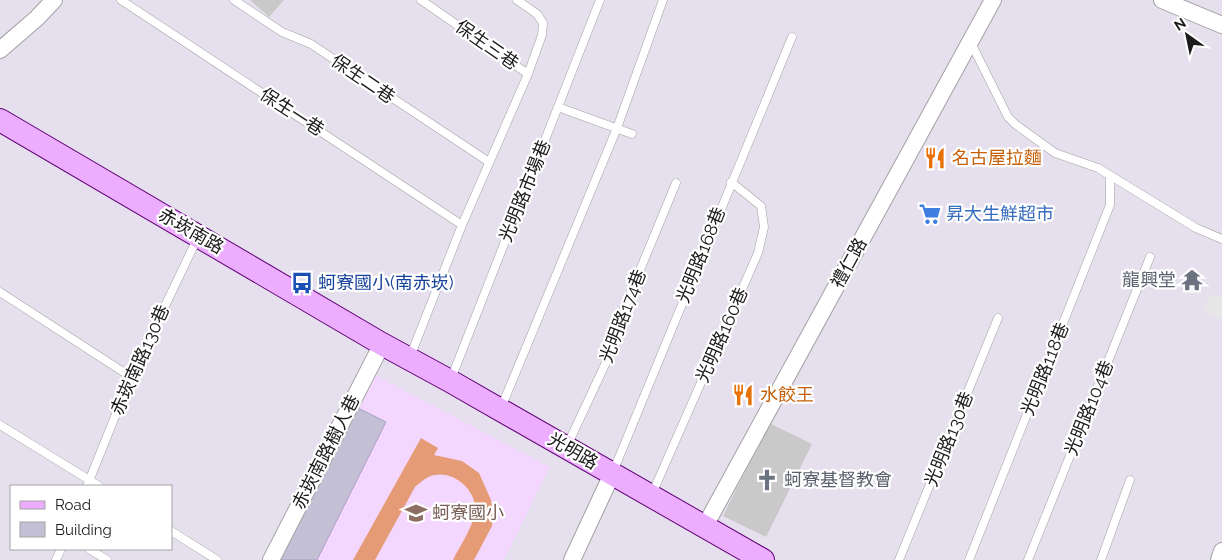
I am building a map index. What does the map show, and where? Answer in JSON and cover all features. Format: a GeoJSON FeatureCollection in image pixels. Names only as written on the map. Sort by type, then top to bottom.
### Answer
{"type":"FeatureCollection","features":[{"type":"Feature","properties":{"kind":"street"},"geometry":{"type":"LineString","coordinates":[[0,50],[37,18],[54,0]]}},
{"type":"Feature","properties":{"kind":"street","name":"禮仁路"},"geometry":{"type":"LineString","coordinates":[[705,526],[993,0]]}},
{"type":"Feature","properties":{"kind":"street"},"geometry":{"type":"LineString","coordinates":[[1162,0],[1222,25]]}},
{"type":"Feature","properties":{"kind":"street","name":"赤崁南路"},"geometry":{"type":"LineString","coordinates":[[0,120],[382,344]]}},
{"type":"Feature","properties":{"kind":"street","name":"光明路"},"geometry":{"type":"LineString","coordinates":[[382,344],[705,526],[736,553],[763,560]]}},
{"type":"Feature","properties":{"kind":"street","name":"赤崁南路樹人巷"},"geometry":{"type":"LineString","coordinates":[[270,560],[382,344]]}},
{"type":"Feature","properties":{"kind":"street"},"geometry":{"type":"LineString","coordinates":[[572,560],[612,474]]}},
{"type":"Feature","properties":{"kind":"street"},"geometry":{"type":"LineString","coordinates":[[1219,560],[1222,552]]}},
{"type":"Feature","properties":{"kind":"lane","name":"保生一巷"},"geometry":{"type":"LineString","coordinates":[[121,0],[462,225]]}},
{"type":"Feature","properties":{"kind":"lane","name":"保生二巷"},"geometry":{"type":"LineString","coordinates":[[234,0],[282,32],[311,44],[489,162]]}},
{"type":"Feature","properties":{"kind":"lane","name":"保生三巷"},"geometry":{"type":"LineString","coordinates":[[421,0],[528,74]]}},
{"type":"Feature","properties":{"kind":"lane"},"geometry":{"type":"LineString","coordinates":[[409,359],[462,225],[528,74],[542,35],[543,23],[537,14],[517,0]]}},
{"type":"Feature","properties":{"kind":"lane","name":"光明路市場巷"},"geometry":{"type":"LineString","coordinates":[[450,381],[600,0]]}},
{"type":"Feature","properties":{"kind":"lane"},"geometry":{"type":"LineString","coordinates":[[500,409],[617,128],[663,0]]}},
{"type":"Feature","properties":{"kind":"lane","name":"光明路168巷"},"geometry":{"type":"LineString","coordinates":[[612,474],[792,37]]}},
{"type":"Feature","properties":{"kind":"lane"},"geometry":{"type":"LineString","coordinates":[[970,41],[1008,117],[1015,124],[1055,153],[1098,168],[1196,228],[1222,239]]}},
{"type":"Feature","properties":{"kind":"lane"},"geometry":{"type":"LineString","coordinates":[[558,107],[632,134]]}},
{"type":"Feature","properties":{"kind":"lane","name":"光明路118巷"},"geometry":{"type":"LineString","coordinates":[[969,560],[1110,205],[1110,176]]}},
{"type":"Feature","properties":{"kind":"lane","name":"光明路160巷"},"geometry":{"type":"LineString","coordinates":[[651,496],[758,253],[764,227],[761,206],[731,182]]}},
{"type":"Feature","properties":{"kind":"lane","name":"光明路174巷"},"geometry":{"type":"LineString","coordinates":[[566,448],[616,341],[621,316],[676,183]]}},
{"type":"Feature","properties":{"kind":"lane","name":"赤崁南路130巷"},"geometry":{"type":"LineString","coordinates":[[88,483],[132,377],[198,235]]}},
{"type":"Feature","properties":{"kind":"lane","name":"光明路104巷"},"geometry":{"type":"LineString","coordinates":[[1028,560],[1150,256]]}},
{"type":"Feature","properties":{"kind":"lane"},"geometry":{"type":"LineString","coordinates":[[0,292],[132,377]]}},
{"type":"Feature","properties":{"kind":"lane","name":"光明路130巷"},"geometry":{"type":"LineString","coordinates":[[899,560],[998,318]]}},
{"type":"Feature","properties":{"kind":"lane"},"geometry":{"type":"LineString","coordinates":[[0,425],[88,483]]}},
{"type":"Feature","properties":{"kind":"lane"},"geometry":{"type":"LineString","coordinates":[[1101,560],[1130,480]]}},
{"type":"Feature","properties":{"kind":"lane"},"geometry":{"type":"LineString","coordinates":[[172,532],[217,560]]}},
{"type":"Feature","properties":{"kind":"lane"},"geometry":{"type":"LineString","coordinates":[[91,550],[107,560]]}},
{"type":"Feature","properties":{"kind":"shaded area"},"geometry":{"type":"Polygon","coordinates":[[[250,0],[284,0],[269,17],[250,0]]]}},
{"type":"Feature","properties":{"kind":"shaded area"},"geometry":{"type":"Polygon","coordinates":[[[1210,294],[1222,298],[1222,319],[1203,312],[1210,294]]]}},
{"type":"Feature","properties":{"kind":"shaded area","name":"蚵寮國小"},"geometry":{"type":"Polygon","coordinates":[[[373,374],[550,467],[504,560],[281,560],[373,374]]]}},
{"type":"Feature","properties":{"kind":"shaded area","name":"蚵寮基督教會"},"geometry":{"type":"Polygon","coordinates":[[[769,423],[812,444],[766,537],[723,516],[769,423]]]}},
{"type":"Feature","properties":{"kind":"shaded area"},"geometry":{"type":"Polygon","coordinates":[[[421,438],[438,448],[434,455],[462,461],[479,473],[491,500],[492,526],[474,560],[453,560],[474,517],[475,504],[472,496],[457,479],[450,476],[435,475],[415,487],[375,560],[353,560],[421,438]]]}},
{"type":"Feature","properties":{"kind":"building"},"geometry":{"type":"Polygon","coordinates":[[[356,407],[386,422],[317,560],[279,560],[356,407]]]}},
{"type":"Feature","properties":{"kind":"place","name":"名古屋拉麵"},"geometry":{"type":"Point","coordinates":[935,158]}},
{"type":"Feature","properties":{"kind":"place","name":"昇大生鮮超市"},"geometry":{"type":"Point","coordinates":[930,214]}},
{"type":"Feature","properties":{"kind":"place","name":"龍興堂"},"geometry":{"type":"Point","coordinates":[1192,280]}},
{"type":"Feature","properties":{"kind":"place","name":"蚵寮國小(南赤崁)"},"geometry":{"type":"Point","coordinates":[302,283]}},
{"type":"Feature","properties":{"kind":"place","name":"水餃王"},"geometry":{"type":"Point","coordinates":[743,395]}},
{"type":"Feature","properties":{"kind":"place","name":"蚵寮基督教會"},"geometry":{"type":"Point","coordinates":[767,480]}},
{"type":"Feature","properties":{"kind":"place","name":"蚵寮國小"},"geometry":{"type":"Point","coordinates":[416,513]}}]}
